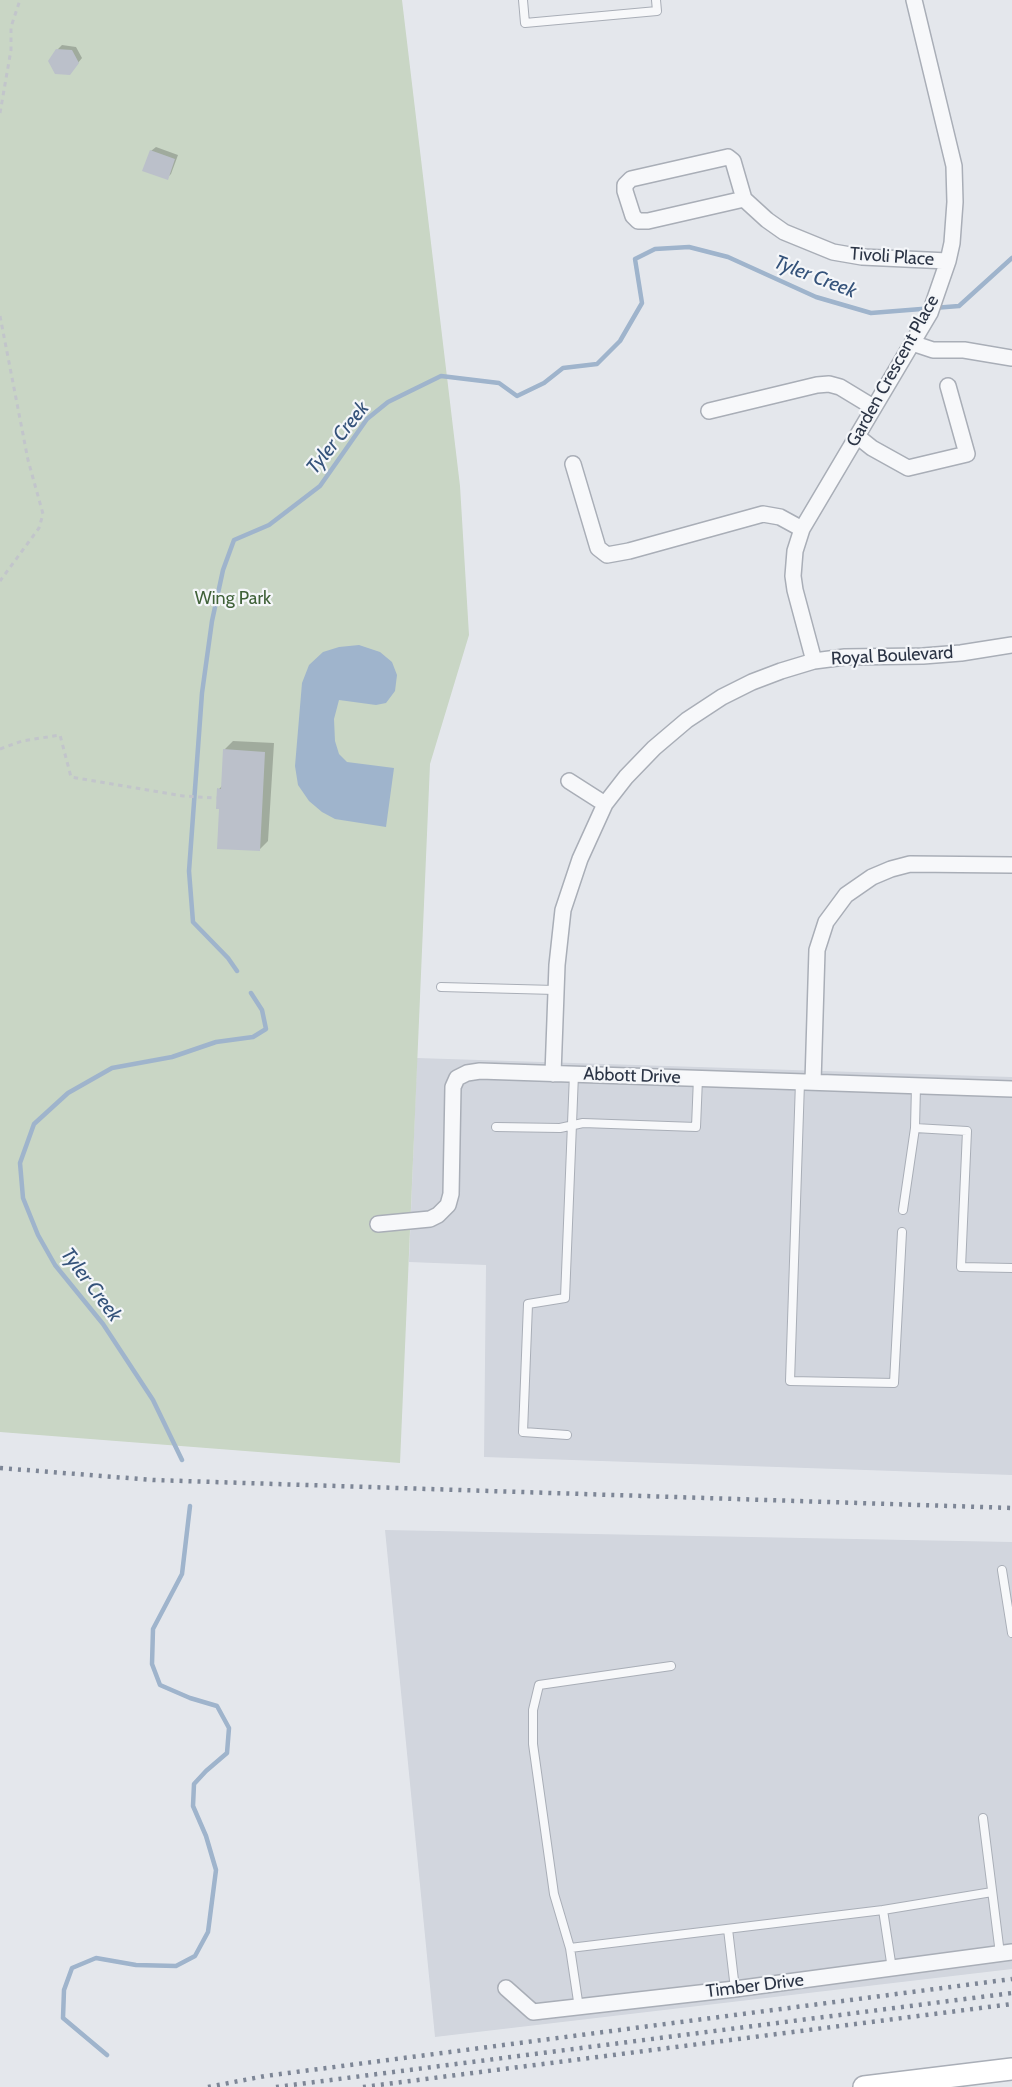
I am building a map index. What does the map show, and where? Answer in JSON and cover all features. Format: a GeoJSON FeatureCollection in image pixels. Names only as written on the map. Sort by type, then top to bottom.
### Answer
{"type":"FeatureCollection","features":[{"type":"Feature","properties":{"kind":"main road"},"geometry":{"type":"LineString","coordinates":[[864,2087],[1012,2069]]}},
{"type":"Feature","properties":{"kind":"street","name":"Garden Crescent Place"},"geometry":{"type":"LineString","coordinates":[[814,661],[793,576],[795,551],[802,529],[930,313],[948,261],[954,225],[956,184],[954,166],[914,0]]}},
{"type":"Feature","properties":{"kind":"street"},"geometry":{"type":"LineString","coordinates":[[728,158],[733,161],[744,199],[638,221],[633,216],[625,191],[631,179],[728,158]]}},
{"type":"Feature","properties":{"kind":"street","name":"Tivoli Place"},"geometry":{"type":"LineString","coordinates":[[744,199],[784,232],[833,252],[862,257],[948,261]]}},
{"type":"Feature","properties":{"kind":"street"},"geometry":{"type":"LineString","coordinates":[[915,338],[933,350],[964,350],[1012,358]]}},
{"type":"Feature","properties":{"kind":"street"},"geometry":{"type":"LineString","coordinates":[[710,411],[829,384],[840,387],[873,407]]}},
{"type":"Feature","properties":{"kind":"street"},"geometry":{"type":"LineString","coordinates":[[857,436],[872,448],[908,468],[967,454],[948,386]]}},
{"type":"Feature","properties":{"kind":"street"},"geometry":{"type":"LineString","coordinates":[[573,464],[598,548],[607,555],[763,514],[780,517],[802,529]]}},
{"type":"Feature","properties":{"kind":"street","name":"Royal Boulevard"},"geometry":{"type":"LineString","coordinates":[[553,1074],[555,990],[563,910],[579,859],[605,804],[626,777],[654,748],[687,720],[722,697],[752,682],[814,661],[845,657],[961,653],[1012,645]]}},
{"type":"Feature","properties":{"kind":"street"},"geometry":{"type":"LineString","coordinates":[[569,781],[605,804]]}},
{"type":"Feature","properties":{"kind":"street"},"geometry":{"type":"LineString","coordinates":[[806,1082],[817,950],[826,922],[846,895],[872,877],[910,864],[1012,865]]}},
{"type":"Feature","properties":{"kind":"street","name":"Abbott Drive"},"geometry":{"type":"LineString","coordinates":[[378,1224],[430,1219],[448,1205],[451,1194],[452,1093],[458,1078],[467,1072],[1012,1089]]}},
{"type":"Feature","properties":{"kind":"street","name":"Timber Drive"},"geometry":{"type":"LineString","coordinates":[[506,1988],[533,2012],[735,1989],[1006,1953]]}},
{"type":"Feature","properties":{"kind":"lane"},"geometry":{"type":"LineString","coordinates":[[523,0],[525,23],[657,11],[656,0]]}},
{"type":"Feature","properties":{"kind":"lane"},"geometry":{"type":"LineString","coordinates":[[441,987],[555,990]]}},
{"type":"Feature","properties":{"kind":"lane"},"geometry":{"type":"LineString","coordinates":[[567,1435],[523,1432],[528,1304],[565,1298],[573,1074]]}},
{"type":"Feature","properties":{"kind":"lane"},"geometry":{"type":"LineString","coordinates":[[496,1127],[560,1128],[583,1123],[696,1127],[698,1078]]}},
{"type":"Feature","properties":{"kind":"lane"},"geometry":{"type":"LineString","coordinates":[[806,1082],[790,1381],[894,1383],[902,1232]]}},
{"type":"Feature","properties":{"kind":"lane"},"geometry":{"type":"LineString","coordinates":[[903,1210],[915,1128],[916,1086]]}},
{"type":"Feature","properties":{"kind":"lane"},"geometry":{"type":"LineString","coordinates":[[915,1128],[967,1131],[961,1267],[1012,1268]]}},
{"type":"Feature","properties":{"kind":"lane"},"geometry":{"type":"LineString","coordinates":[[1002,1570],[1012,1633]]}},
{"type":"Feature","properties":{"kind":"lane"},"geometry":{"type":"LineString","coordinates":[[579,2008],[570,1948],[554,1894],[535,1755],[533,1710],[539,1685],[671,1666]]}},
{"type":"Feature","properties":{"kind":"lane"},"geometry":{"type":"LineString","coordinates":[[983,1818],[992,1892],[1006,1953]]}},
{"type":"Feature","properties":{"kind":"lane"},"geometry":{"type":"LineString","coordinates":[[570,1948],[883,1910],[992,1892]]}},
{"type":"Feature","properties":{"kind":"lane"},"geometry":{"type":"LineString","coordinates":[[883,1910],[892,1969]]}},
{"type":"Feature","properties":{"kind":"lane"},"geometry":{"type":"LineString","coordinates":[[728,1929],[735,1989]]}},
{"type":"Feature","properties":{"kind":"path"},"geometry":{"type":"LineString","coordinates":[[0,113],[11,50],[11,27],[20,0]]}},
{"type":"Feature","properties":{"kind":"path"},"geometry":{"type":"LineString","coordinates":[[0,316],[27,460],[43,514],[39,528],[0,580]]}},
{"type":"Feature","properties":{"kind":"path"},"geometry":{"type":"LineString","coordinates":[[0,749],[22,741],[60,735],[71,777],[183,796],[215,798]]}},
{"type":"Feature","properties":{"kind":"shaded area"},"geometry":{"type":"Polygon","coordinates":[[[417,1058],[1012,1077],[1012,1475],[484,1457],[486,1265],[409,1262],[417,1058]]]}},
{"type":"Feature","properties":{"kind":"shaded area"},"geometry":{"type":"Polygon","coordinates":[[[385,1530],[1012,1542],[1012,1969],[435,2037],[385,1530]]]}},
{"type":"Feature","properties":{"kind":"green space","name":"Wing Park"},"geometry":{"type":"Polygon","coordinates":[[[0,0],[402,0],[460,486],[469,635],[430,764],[400,1463],[0,1432],[0,0]]]}},
{"type":"Feature","properties":{"kind":"water"},"geometry":{"type":"Polygon","coordinates":[[[359,645],[380,652],[392,662],[397,675],[395,691],[386,703],[376,705],[339,700],[334,719],[335,741],[339,754],[347,762],[394,768],[386,827],[335,819],[322,812],[309,801],[298,785],[295,766],[302,683],[309,665],[323,652],[339,647],[359,645]]]}},
{"type":"Feature","properties":{"kind":"building"},"geometry":{"type":"Polygon","coordinates":[[[56,49],[72,50],[79,63],[70,75],[55,74],[48,61],[56,49]]]}},
{"type":"Feature","properties":{"kind":"building"},"geometry":{"type":"Polygon","coordinates":[[[150,150],[175,159],[168,180],[142,171],[150,150]]]}},
{"type":"Feature","properties":{"kind":"building"},"geometry":{"type":"Polygon","coordinates":[[[223,749],[265,752],[260,851],[217,849],[219,809],[216,809],[217,788],[221,789],[223,749]]]}},
{"type":"Feature","properties":{"kind":"waterway","name":"Tyler Creek"},"geometry":{"type":"LineString","coordinates":[[237,971],[228,958],[193,922],[189,871],[202,693],[212,621],[223,570],[234,540],[269,525],[320,486],[367,419],[388,402],[441,376],[499,383],[517,396],[544,383],[563,368],[597,364],[620,341],[642,303],[635,259],[655,249],[689,247],[728,257],[816,297],[871,313],[959,306],[1012,258]]}},
{"type":"Feature","properties":{"kind":"waterway","name":"Tyler Creek"},"geometry":{"type":"LineString","coordinates":[[182,1460],[153,1400],[103,1324],[55,1265],[38,1235],[23,1198],[20,1163],[34,1124],[68,1093],[112,1068],[172,1057],[216,1042],[253,1037],[266,1029],[262,1010],[251,993]]}},
{"type":"Feature","properties":{"kind":"waterway","name":"Tyler Creek"},"geometry":{"type":"LineString","coordinates":[[107,2055],[63,2018],[64,1990],[72,1968],[96,1958],[136,1965],[176,1966],[195,1956],[208,1932],[216,1870],[206,1836],[193,1806],[194,1784],[227,1753],[229,1728],[217,1706],[190,1698],[160,1685],[152,1664],[153,1629],[182,1574],[190,1506]]}},
{"type":"Feature","properties":{"kind":"railway"},"geometry":{"type":"LineString","coordinates":[[0,1468],[153,1480],[1012,1508]]}},
{"type":"Feature","properties":{"kind":"railway"},"geometry":{"type":"LineString","coordinates":[[208,2087],[265,2076],[1012,1979]]}},
{"type":"Feature","properties":{"kind":"railway"},"geometry":{"type":"LineString","coordinates":[[276,2087],[1012,1993]]}},
{"type":"Feature","properties":{"kind":"railway"},"geometry":{"type":"LineString","coordinates":[[363,2087],[1012,2004]]}}]}
